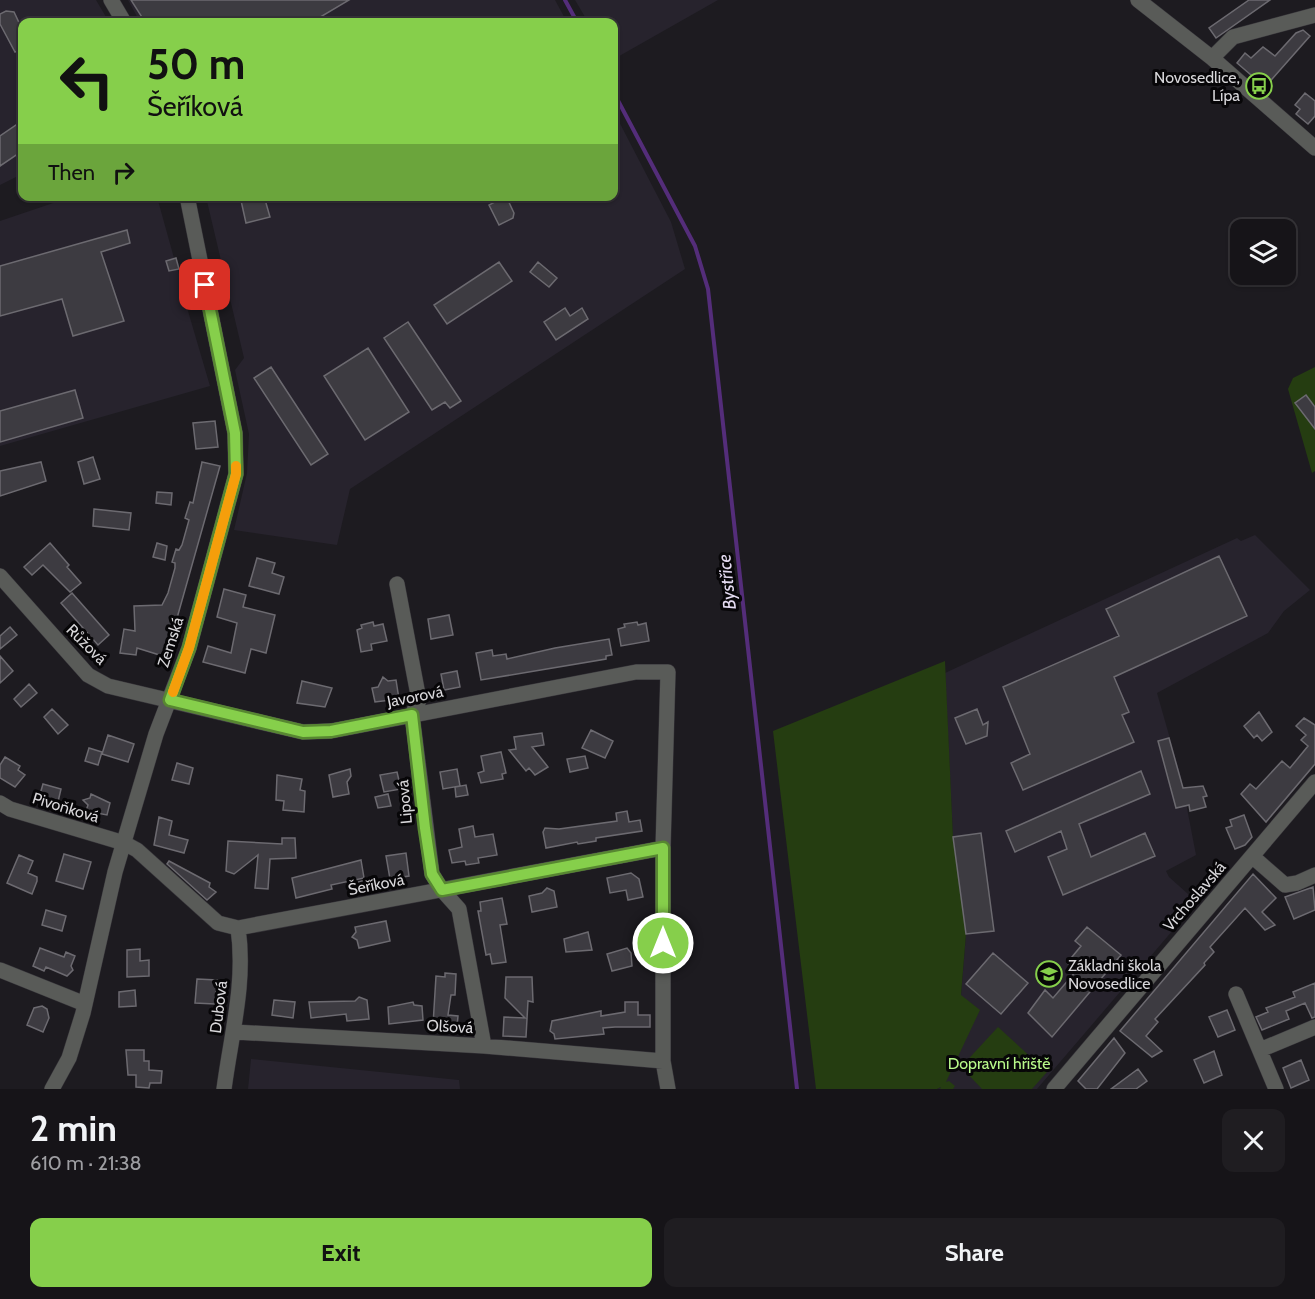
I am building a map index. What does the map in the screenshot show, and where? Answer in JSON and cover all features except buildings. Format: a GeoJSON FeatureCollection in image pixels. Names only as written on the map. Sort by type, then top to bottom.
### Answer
{"type":"FeatureCollection","features":[{"type":"Feature","properties":{"kind":"street"},"geometry":{"type":"LineString","coordinates":[[111,0],[122,18]]}},
{"type":"Feature","properties":{"kind":"street"},"geometry":{"type":"LineString","coordinates":[[1138,0],[1212,58],[1315,148]]}},
{"type":"Feature","properties":{"kind":"street"},"geometry":{"type":"LineString","coordinates":[[1212,58],[1233,37],[1315,15]]}},
{"type":"Feature","properties":{"kind":"street","name":"Zemská"},"geometry":{"type":"LineString","coordinates":[[52,1089],[69,1058],[85,1004],[124,843],[156,734],[189,648],[236,474],[235,433],[188,201]]}},
{"type":"Feature","properties":{"kind":"street","name":"Růžová"},"geometry":{"type":"LineString","coordinates":[[0,576],[88,675],[108,686],[170,700]]}},
{"type":"Feature","properties":{"kind":"street","name":"Lipová"},"geometry":{"type":"LineString","coordinates":[[397,584],[419,700],[412,715],[432,874],[442,890],[459,909],[484,1046]]}},
{"type":"Feature","properties":{"kind":"street","name":"Javorová"},"geometry":{"type":"LineString","coordinates":[[170,700],[303,732],[331,731],[636,672],[668,672],[663,848]]}},
{"type":"Feature","properties":{"kind":"street","name":"Vrchoslavská"},"geometry":{"type":"LineString","coordinates":[[1062,1085],[1207,908],[1315,782]]}},
{"type":"Feature","properties":{"kind":"street","name":"Pivoňková"},"geometry":{"type":"LineString","coordinates":[[0,803],[10,809],[124,843]]}},
{"type":"Feature","properties":{"kind":"street"},"geometry":{"type":"LineString","coordinates":[[124,843],[137,850],[218,923],[238,928]]}},
{"type":"Feature","properties":{"kind":"street"},"geometry":{"type":"LineString","coordinates":[[663,848],[663,1061],[668,1089]]}},
{"type":"Feature","properties":{"kind":"street","name":"Šeříková"},"geometry":{"type":"LineString","coordinates":[[238,928],[663,848]]}},
{"type":"Feature","properties":{"kind":"street"},"geometry":{"type":"LineString","coordinates":[[1253,856],[1285,885],[1297,883],[1315,875]]}},
{"type":"Feature","properties":{"kind":"street","name":"Dubová"},"geometry":{"type":"LineString","coordinates":[[224,1089],[228,1055],[235,1032],[241,952],[238,928]]}},
{"type":"Feature","properties":{"kind":"street"},"geometry":{"type":"LineString","coordinates":[[0,970],[85,1004]]}},
{"type":"Feature","properties":{"kind":"street"},"geometry":{"type":"LineString","coordinates":[[1236,994],[1276,1089]]}},
{"type":"Feature","properties":{"kind":"street"},"geometry":{"type":"LineString","coordinates":[[1260,1050],[1315,1027]]}},
{"type":"Feature","properties":{"kind":"street","name":"Olšová"},"geometry":{"type":"LineString","coordinates":[[235,1032],[484,1046],[663,1061]]}},
{"type":"Feature","properties":{"kind":"shaded area"},"geometry":{"type":"Polygon","coordinates":[[[0,0],[96,0],[107,18],[18,18],[18,176],[0,185],[0,0]]]}},
{"type":"Feature","properties":{"kind":"shaded area"},"geometry":{"type":"Polygon","coordinates":[[[128,0],[555,0],[565,18],[138,18],[128,0]]]}},
{"type":"Feature","properties":{"kind":"shaded area"},"geometry":{"type":"Polygon","coordinates":[[[575,0],[718,0],[618,57],[618,18],[586,18],[575,0]]]}},
{"type":"Feature","properties":{"kind":"shaded area"},"geometry":{"type":"Polygon","coordinates":[[[618,120],[671,222],[685,269],[350,489],[337,545],[234,530],[247,473],[249,434],[235,370],[244,358],[207,201],[618,201],[618,120]]]}},
{"type":"Feature","properties":{"kind":"shaded area"},"geometry":{"type":"Polygon","coordinates":[[[59,201],[158,201],[174,258],[176,258],[183,294],[210,386],[0,446],[0,221],[59,201]]]}},
{"type":"Feature","properties":{"kind":"shaded area"},"geometry":{"type":"Polygon","coordinates":[[[1255,535],[1310,590],[1284,611],[1268,633],[1157,693],[1181,777],[1196,855],[1166,871],[1169,877],[1197,902],[1037,1089],[937,1089],[945,1085],[961,995],[966,934],[953,837],[945,673],[1237,538],[1241,541],[1255,535]]]}},
{"type":"Feature","properties":{"kind":"shaded area"},"geometry":{"type":"Polygon","coordinates":[[[251,1059],[459,1080],[460,1089],[248,1089],[251,1059]]]}},
{"type":"Feature","properties":{"kind":"green space"},"geometry":{"type":"Polygon","coordinates":[[[1315,367],[1315,471],[1312,473],[1288,389],[1293,378],[1315,367]]]}},
{"type":"Feature","properties":{"kind":"green space"},"geometry":{"type":"Polygon","coordinates":[[[945,661],[953,837],[966,934],[961,995],[980,1010],[946,1082],[949,1081],[955,1086],[953,1089],[940,1089],[941,1087],[937,1089],[816,1089],[773,731],[945,661]]]}},
{"type":"Feature","properties":{"kind":"green space","name":"Dopravní hřiště"},"geometry":{"type":"Polygon","coordinates":[[[998,1027],[1047,1072],[1032,1089],[982,1089],[961,1067],[998,1027]]]}},
{"type":"Feature","properties":{"kind":"waterway","name":"Bystřice"},"geometry":{"type":"LineString","coordinates":[[565,0],[575,18]]}},
{"type":"Feature","properties":{"kind":"waterway","name":"Bystřice"},"geometry":{"type":"LineString","coordinates":[[618,101],[695,246],[708,289],[797,1089]]}},
{"type":"Feature","properties":{"kind":"slow traffic"},"geometry":{"type":"LineString","coordinates":[[173,692],[189,648],[236,474],[236,466]]}},
{"type":"Feature","properties":{"kind":"place","name":"Novosedlice, Lípa"},"geometry":{"type":"Point","coordinates":[1259,86]}},
{"type":"Feature","properties":{"kind":"place","name":"Základni škola Novosedlice"},"geometry":{"type":"Point","coordinates":[1049,974]}},
{"type":"Feature","properties":{"kind":"route"},"geometry":{"type":"LineString","coordinates":[[205,285],[235,433],[236,474],[189,648],[170,700],[281,729],[303,732],[331,731],[412,715],[432,874],[442,890],[663,848],[663,943]]}}]}
